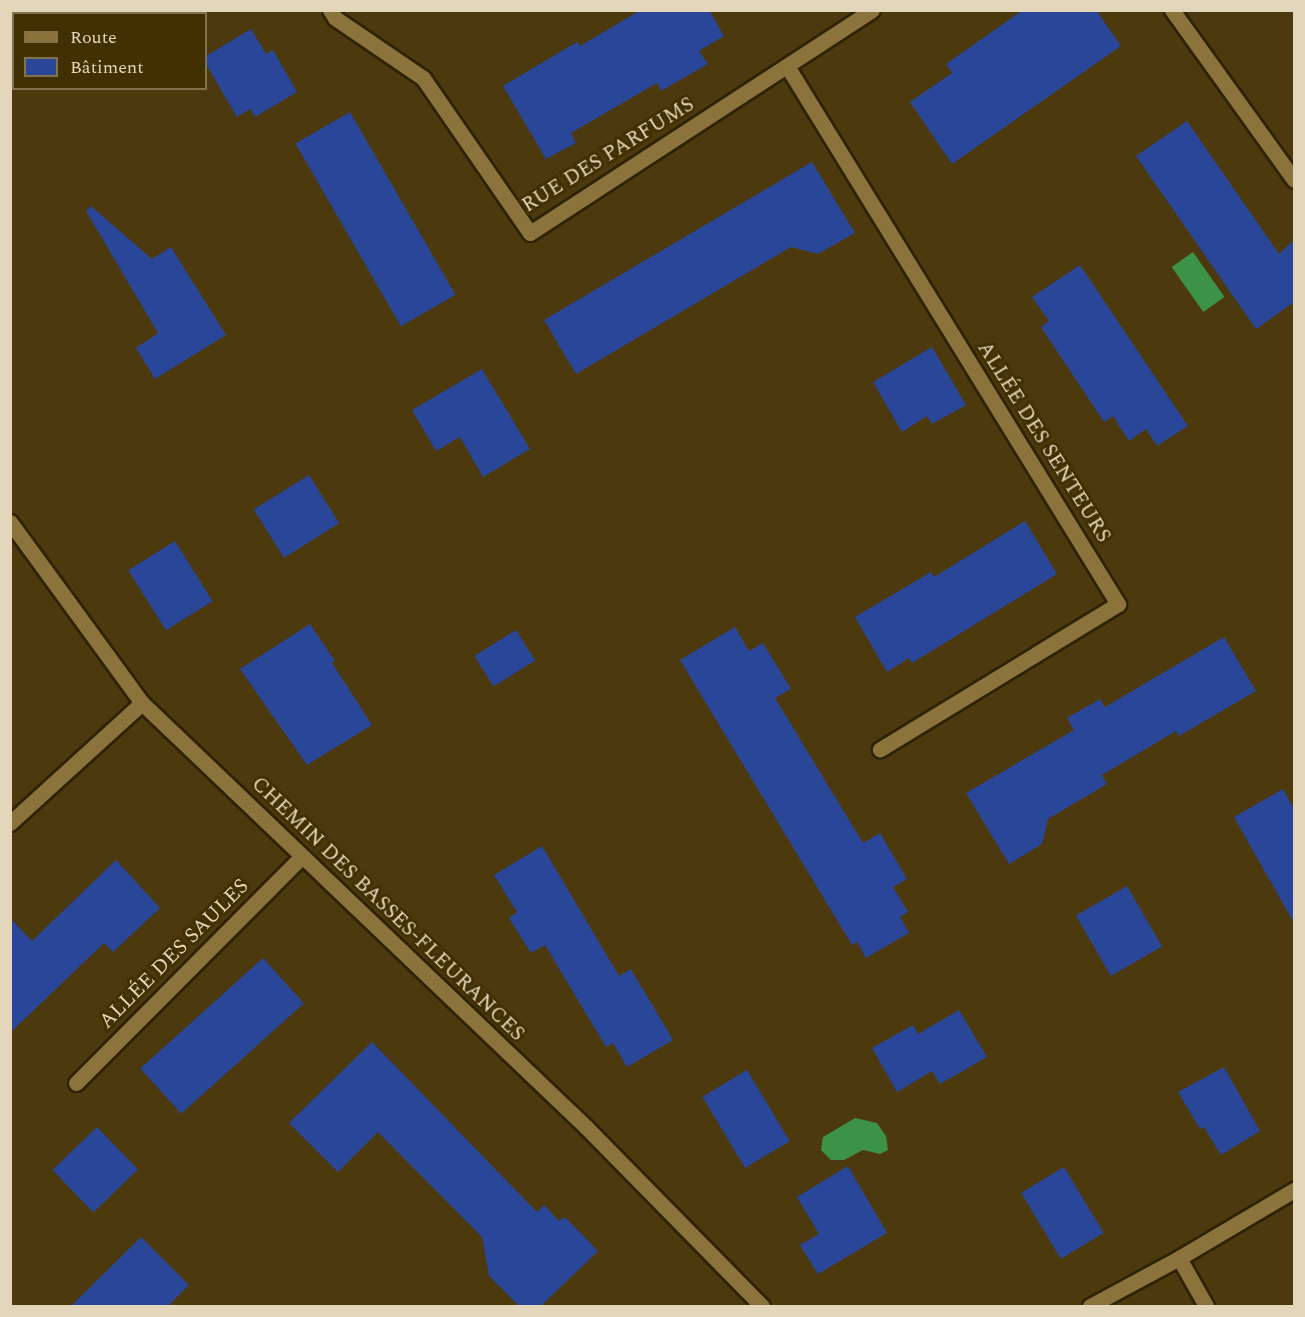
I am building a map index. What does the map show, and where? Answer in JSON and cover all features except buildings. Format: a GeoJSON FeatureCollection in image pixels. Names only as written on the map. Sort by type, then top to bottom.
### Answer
{"type":"FeatureCollection","features":[{"type":"Feature","properties":{"kind":"street","name":"RUE DES PARFUMS"},"geometry":{"type":"LineString","coordinates":[[330,10],[335,18],[423,78],[530,233],[872,10]]}},
{"type":"Feature","properties":{"kind":"street"},"geometry":{"type":"LineString","coordinates":[[1172,10],[1294,180]]}},
{"type":"Feature","properties":{"kind":"street","name":"ALLÉE DES SENTEURS"},"geometry":{"type":"LineString","coordinates":[[787,66],[1118,604],[880,748]]}},
{"type":"Feature","properties":{"kind":"street","name":"CHEMIN DES BASSES-FLEURANCES"},"geometry":{"type":"LineString","coordinates":[[10,522],[142,703],[587,1128],[762,1306]]}},
{"type":"Feature","properties":{"kind":"street"},"geometry":{"type":"LineString","coordinates":[[10,823],[142,703]]}},
{"type":"Feature","properties":{"kind":"street","name":"ALLÉE DES SAULES"},"geometry":{"type":"LineString","coordinates":[[76,1083],[302,856]]}},
{"type":"Feature","properties":{"kind":"street"},"geometry":{"type":"LineString","coordinates":[[1090,1306],[1179,1258],[1294,1190]]}},
{"type":"Feature","properties":{"kind":"street"},"geometry":{"type":"LineString","coordinates":[[1179,1258],[1206,1306]]}},
{"type":"Feature","properties":{"kind":"shaded area"},"geometry":{"type":"Polygon","coordinates":[[[1193,252],[1225,297],[1203,312],[1172,267],[1193,252]]]}},
{"type":"Feature","properties":{"kind":"shaded area"},"geometry":{"type":"Polygon","coordinates":[[[855,1118],[877,1123],[886,1136],[888,1150],[880,1154],[863,1150],[844,1160],[831,1160],[821,1150],[823,1137],[855,1118]]]}}]}
